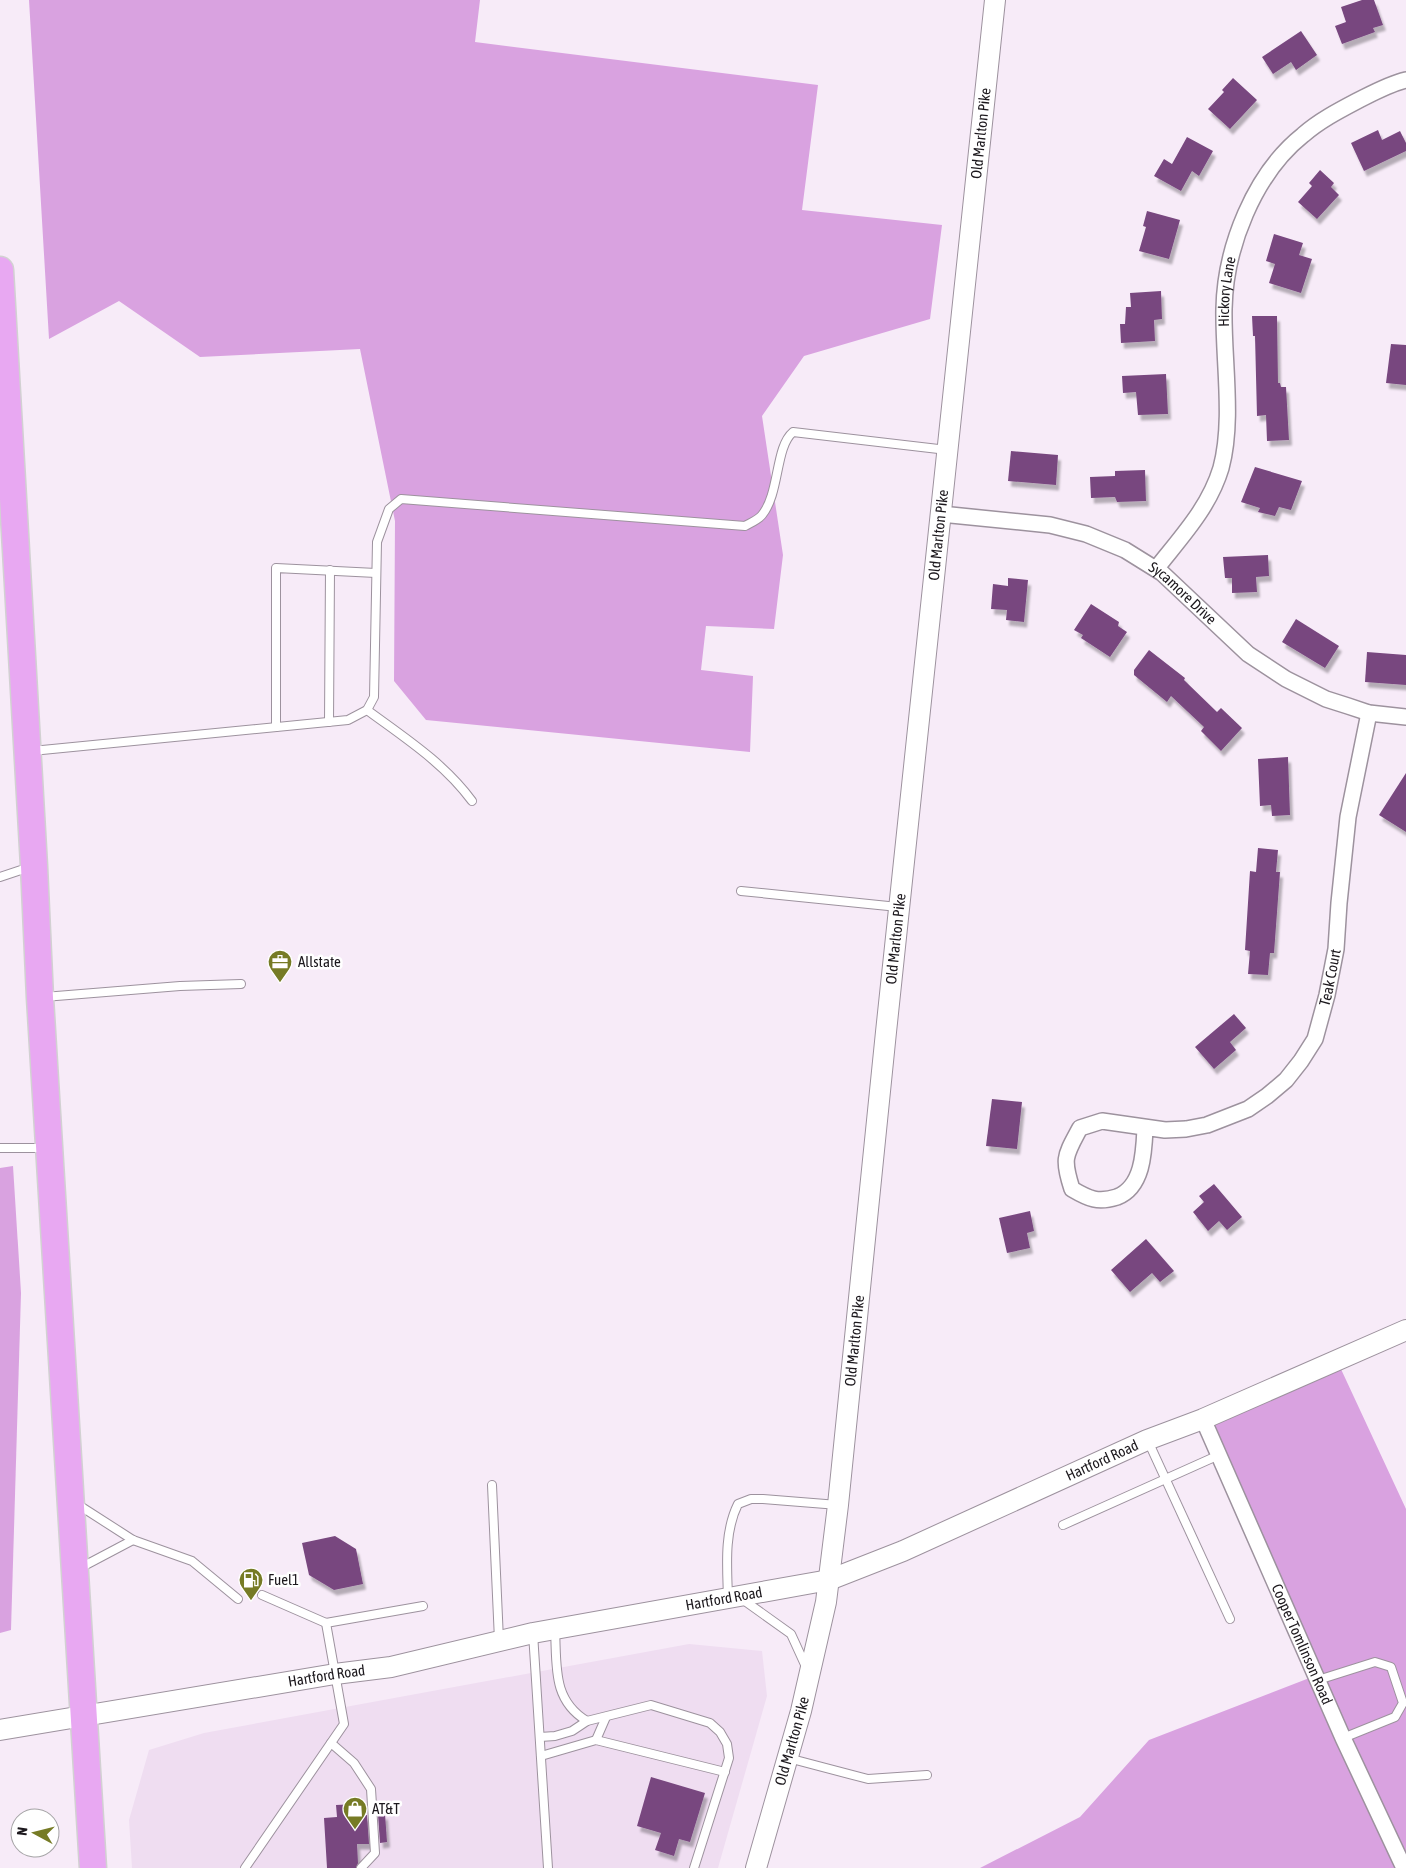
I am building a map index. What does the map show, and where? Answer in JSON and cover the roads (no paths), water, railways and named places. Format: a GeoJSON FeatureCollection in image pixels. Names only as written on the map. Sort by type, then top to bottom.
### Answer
{"type":"FeatureCollection","features":[{"type":"Feature","properties":{"kind":"highway"},"geometry":{"type":"LineString","coordinates":[[0,270],[28,751],[40,998],[93,1868]]}},
{"type":"Feature","properties":{"kind":"street","name":"Old Marlton Pike"},"geometry":{"type":"LineString","coordinates":[[756,1868],[810,1675],[829,1580],[995,0]]}},
{"type":"Feature","properties":{"kind":"street","name":"Hickory Lane"},"geometry":{"type":"LineString","coordinates":[[1156,569],[1200,514],[1212,492],[1221,467],[1226,440],[1227,388],[1224,310],[1226,284],[1230,259],[1238,235],[1258,190],[1270,170],[1285,151],[1309,130],[1340,110],[1382,89],[1406,80]]}},
{"type":"Feature","properties":{"kind":"street","name":"Sycamore Drive"},"geometry":{"type":"LineString","coordinates":[[941,514],[1006,522],[1032,523],[1068,529],[1086,534],[1125,550],[1156,569],[1248,654],[1286,679],[1326,699],[1369,713],[1406,717]]}},
{"type":"Feature","properties":{"kind":"street","name":"Teak Court"},"geometry":{"type":"LineString","coordinates":[[1145,1128],[1143,1158],[1136,1179],[1126,1193],[1104,1201],[1088,1198],[1072,1189],[1065,1167],[1068,1150],[1080,1128],[1102,1121],[1165,1130],[1193,1128],[1214,1123],[1248,1109],[1267,1096],[1286,1080],[1315,1039],[1327,995],[1336,949],[1348,818],[1369,713]]}},
{"type":"Feature","properties":{"kind":"street","name":"Hartford Road"},"geometry":{"type":"LineString","coordinates":[[0,1730],[335,1674],[391,1667],[534,1633],[829,1580],[903,1551],[1148,1440],[1203,1419],[1406,1330]]}},
{"type":"Feature","properties":{"kind":"street","name":"Cooper Tomlinson Road"},"geometry":{"type":"LineString","coordinates":[[1203,1419],[1343,1738],[1404,1868]]}},
{"type":"Feature","properties":{"kind":"lane"},"geometry":{"type":"LineString","coordinates":[[28,751],[348,720],[367,710],[374,697],[377,542],[389,509],[401,499],[745,526],[761,516],[773,495],[788,436],[793,432],[947,450]]}},
{"type":"Feature","properties":{"kind":"lane"},"geometry":{"type":"LineString","coordinates":[[276,727],[276,568],[376,573]]}},
{"type":"Feature","properties":{"kind":"lane"},"geometry":{"type":"LineString","coordinates":[[329,722],[330,570]]}},
{"type":"Feature","properties":{"kind":"lane"},"geometry":{"type":"LineString","coordinates":[[367,710],[425,752],[457,781],[472,801]]}},
{"type":"Feature","properties":{"kind":"lane"},"geometry":{"type":"LineString","coordinates":[[0,877],[34,866]]}},
{"type":"Feature","properties":{"kind":"lane"},"geometry":{"type":"LineString","coordinates":[[741,891],[900,908]]}},
{"type":"Feature","properties":{"kind":"lane"},"geometry":{"type":"LineString","coordinates":[[40,998],[180,986],[241,984]]}},
{"type":"Feature","properties":{"kind":"lane"},"geometry":{"type":"LineString","coordinates":[[0,1148],[50,1148]]}},
{"type":"Feature","properties":{"kind":"lane"},"geometry":{"type":"LineString","coordinates":[[1148,1440],[1230,1619]]}},
{"type":"Feature","properties":{"kind":"lane"},"geometry":{"type":"LineString","coordinates":[[1063,1525],[1219,1456]]}},
{"type":"Feature","properties":{"kind":"lane"},"geometry":{"type":"LineString","coordinates":[[492,1485],[499,1642]]}},
{"type":"Feature","properties":{"kind":"lane"},"geometry":{"type":"LineString","coordinates":[[810,1675],[791,1634],[733,1598],[728,1550],[732,1519],[738,1504],[751,1499],[838,1505]]}},
{"type":"Feature","properties":{"kind":"lane"},"geometry":{"type":"LineString","coordinates":[[71,1500],[133,1540],[192,1561],[238,1599]]}},
{"type":"Feature","properties":{"kind":"lane"},"geometry":{"type":"LineString","coordinates":[[76,1571],[133,1540]]}},
{"type":"Feature","properties":{"kind":"lane"},"geometry":{"type":"LineString","coordinates":[[262,1595],[326,1623],[423,1606]]}},
{"type":"Feature","properties":{"kind":"lane"},"geometry":{"type":"LineString","coordinates":[[245,1868],[344,1724],[326,1623]]}},
{"type":"Feature","properties":{"kind":"lane"},"geometry":{"type":"LineString","coordinates":[[555,1629],[558,1680],[561,1693],[571,1710],[587,1721]]}},
{"type":"Feature","properties":{"kind":"lane"},"geometry":{"type":"LineString","coordinates":[[534,1633],[548,1868]]}},
{"type":"Feature","properties":{"kind":"lane"},"geometry":{"type":"LineString","coordinates":[[1318,1680],[1375,1662],[1391,1667],[1403,1703],[1396,1717],[1343,1738]]}},
{"type":"Feature","properties":{"kind":"lane"},"geometry":{"type":"LineString","coordinates":[[540,1737],[555,1736],[572,1731],[587,1721],[651,1705],[710,1723],[720,1732],[727,1744],[729,1758],[694,1868]]}},
{"type":"Feature","properties":{"kind":"lane"},"geometry":{"type":"LineString","coordinates":[[596,1740],[606,1717]]}},
{"type":"Feature","properties":{"kind":"lane"},"geometry":{"type":"LineString","coordinates":[[541,1756],[596,1740],[725,1772]]}},
{"type":"Feature","properties":{"kind":"lane"},"geometry":{"type":"LineString","coordinates":[[331,1743],[354,1763],[371,1789],[375,1853],[361,1868]]}},
{"type":"Feature","properties":{"kind":"lane"},"geometry":{"type":"LineString","coordinates":[[788,1758],[868,1779],[927,1775]]}},
{"type":"Feature","properties":{"kind":"place","name":"Allstate"},"geometry":{"type":"Point","coordinates":[280,983]}},
{"type":"Feature","properties":{"kind":"place","name":"Fuel1"},"geometry":{"type":"Point","coordinates":[251,1601]}},
{"type":"Feature","properties":{"kind":"place","name":"AT&T"},"geometry":{"type":"Point","coordinates":[355,1830]}}]}
